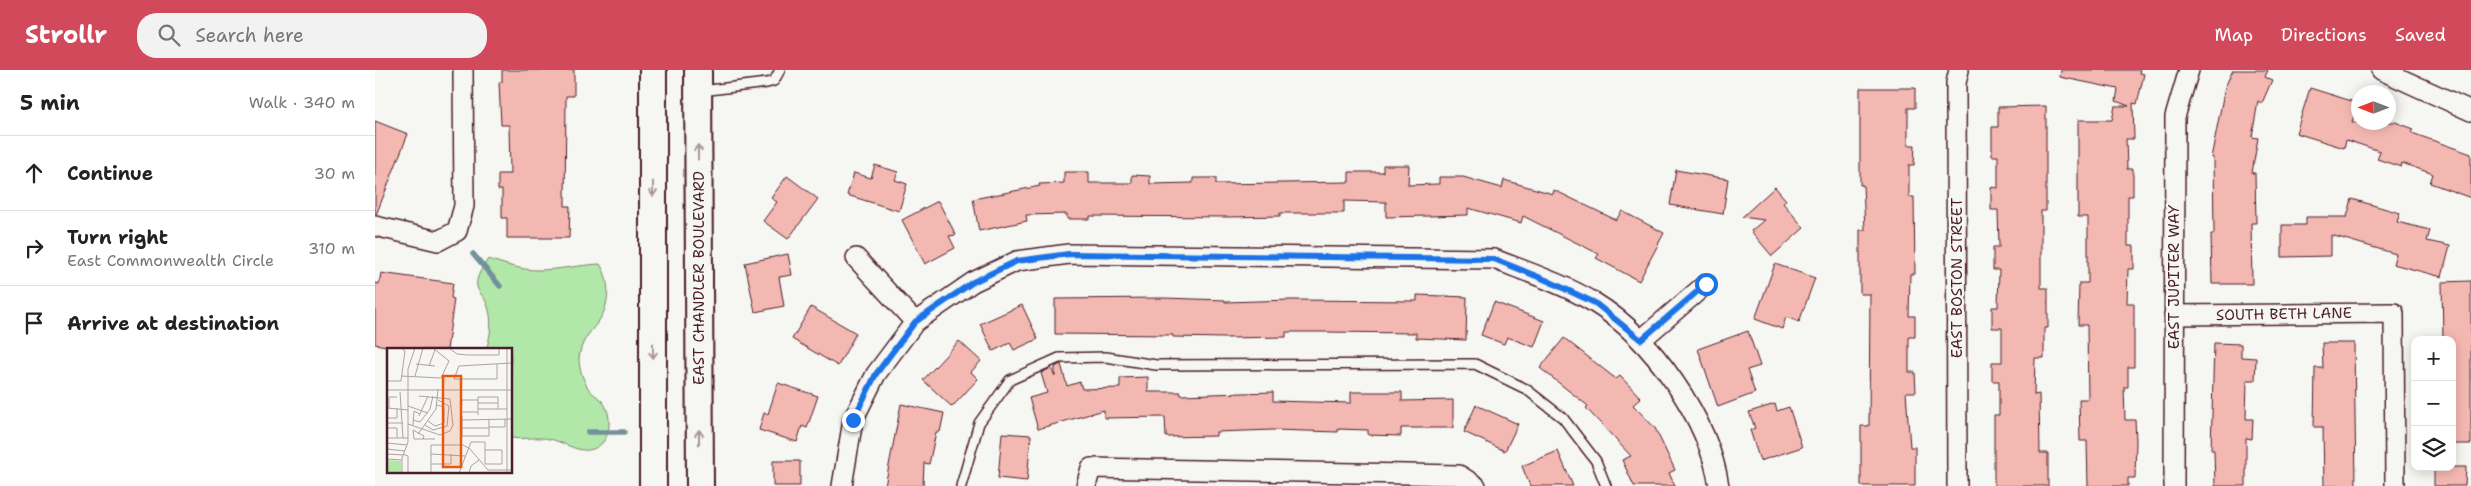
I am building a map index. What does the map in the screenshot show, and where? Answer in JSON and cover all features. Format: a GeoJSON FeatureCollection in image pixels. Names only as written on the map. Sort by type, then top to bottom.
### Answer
{"type":"FeatureCollection","features":[{"type":"Feature","properties":{"kind":"main road"},"geometry":{"type":"LineString","coordinates":[[653,70],[653,486]]}},
{"type":"Feature","properties":{"kind":"main road","name":"EAST CHANDLER BOULEVARD"},"geometry":{"type":"LineString","coordinates":[[698,81],[699,486]]}},
{"type":"Feature","properties":{"kind":"street"},"geometry":{"type":"LineString","coordinates":[[375,226],[438,241],[457,231],[463,206],[463,70]]}},
{"type":"Feature","properties":{"kind":"street","name":"EAST BOSTON STREET"},"geometry":{"type":"LineString","coordinates":[[1957,486],[1956,84],[1959,70]]}},
{"type":"Feature","properties":{"kind":"street","name":"EAST JUPITER WAY"},"geometry":{"type":"LineString","coordinates":[[2173,486],[2175,117],[2189,70]]}},
{"type":"Feature","properties":{"kind":"street"},"geometry":{"type":"LineString","coordinates":[[2381,70],[2471,111]]}},
{"type":"Feature","properties":{"kind":"street"},"geometry":{"type":"LineString","coordinates":[[842,486],[853,420],[876,374],[915,322],[973,282],[1017,261],[1069,254],[1494,259],[1546,280],[1595,303],[1641,340],[1693,410],[1716,466],[1719,486]]}},
{"type":"Feature","properties":{"kind":"street"},"geometry":{"type":"LineString","coordinates":[[856,258],[915,322]]}},
{"type":"Feature","properties":{"kind":"street"},"geometry":{"type":"LineString","coordinates":[[1641,340],[1706,284]]}},
{"type":"Feature","properties":{"kind":"street","name":"SOUTH BETH LANE"},"geometry":{"type":"LineString","coordinates":[[2174,315],[2394,313],[2395,486]]}},
{"type":"Feature","properties":{"kind":"street"},"geometry":{"type":"LineString","coordinates":[[1086,486],[1091,468],[1390,480],[1459,475],[1476,486]]}},
{"type":"Feature","properties":{"kind":"lane"},"geometry":{"type":"LineString","coordinates":[[698,81],[767,84],[774,80],[780,70]]}},
{"type":"Feature","properties":{"kind":"lane"},"geometry":{"type":"LineString","coordinates":[[961,486],[979,422],[1010,380],[1059,358],[1106,357],[1156,365],[1475,364],[1526,389],[1563,418],[1596,461],[1606,486]]}},
{"type":"Feature","properties":{"kind":"green space"},"geometry":{"type":"Polygon","coordinates":[[[488,259],[531,270],[600,264],[606,278],[607,301],[602,316],[583,343],[579,359],[586,385],[605,405],[609,416],[609,428],[605,439],[596,448],[583,450],[544,438],[513,438],[513,348],[487,348],[491,321],[486,302],[477,287],[478,276],[488,259]]]}},
{"type":"Feature","properties":{"kind":"building"},"geometry":{"type":"Polygon","coordinates":[[[502,70],[574,70],[574,96],[566,96],[565,206],[570,206],[569,238],[507,238],[507,218],[502,218],[502,190],[498,190],[498,174],[510,174],[509,125],[501,125],[499,82],[502,82],[502,70]]]}},
{"type":"Feature","properties":{"kind":"building"},"geometry":{"type":"Polygon","coordinates":[[[2061,70],[2140,70],[2139,73],[2144,74],[2137,104],[2133,103],[2134,139],[2126,139],[2127,169],[2133,169],[2133,196],[2128,196],[2128,246],[2134,246],[2134,269],[2128,269],[2127,303],[2134,303],[2134,367],[2128,367],[2128,387],[2124,387],[2125,420],[2135,420],[2136,440],[2135,478],[2128,478],[2128,486],[2088,486],[2087,441],[2080,441],[2079,399],[2088,399],[2087,325],[2078,325],[2079,283],[2088,283],[2088,217],[2078,217],[2078,120],[2112,120],[2115,106],[2129,106],[2116,101],[2118,89],[2060,77],[2061,70]]]}},
{"type":"Feature","properties":{"kind":"building"},"geometry":{"type":"Polygon","coordinates":[[[2233,70],[2268,70],[2265,77],[2272,80],[2262,103],[2258,101],[2252,137],[2258,138],[2252,173],[2255,173],[2256,223],[2251,223],[2252,284],[2212,284],[2211,234],[2214,234],[2213,158],[2211,158],[2225,87],[2233,70]]]}},
{"type":"Feature","properties":{"kind":"building"},"geometry":{"type":"Polygon","coordinates":[[[1860,88],[1915,88],[1915,108],[1908,108],[1908,145],[1915,145],[1914,165],[1909,165],[1909,197],[1914,197],[1915,274],[1910,274],[1909,316],[1915,316],[1915,337],[1909,337],[1909,372],[1915,372],[1916,392],[1906,392],[1910,447],[1915,447],[1915,486],[1861,486],[1861,426],[1869,426],[1870,294],[1860,294],[1860,230],[1865,230],[1863,185],[1860,185],[1860,88]]]}},
{"type":"Feature","properties":{"kind":"building"},"geometry":{"type":"Polygon","coordinates":[[[2310,88],[2351,101],[2351,130],[2396,130],[2396,122],[2414,129],[2412,133],[2471,154],[2471,198],[2430,183],[2433,174],[2402,163],[2401,167],[2377,159],[2380,151],[2346,140],[2344,148],[2296,133],[2310,88]]]}},
{"type":"Feature","properties":{"kind":"building"},"geometry":{"type":"Polygon","coordinates":[[[2046,106],[2046,211],[2041,211],[2041,288],[2048,288],[2048,328],[2044,328],[2044,358],[2035,358],[2034,395],[2039,394],[2040,453],[2048,453],[2048,486],[1994,486],[1994,415],[1999,415],[1999,381],[1992,381],[1992,362],[2002,362],[2002,328],[1992,328],[1992,307],[1998,307],[1999,270],[1993,270],[1993,247],[1999,247],[1998,210],[1991,210],[1991,187],[1998,188],[1998,156],[1992,156],[1992,127],[1998,127],[1998,107],[2046,106]]]}},
{"type":"Feature","properties":{"kind":"building"},"geometry":{"type":"Polygon","coordinates":[[[375,121],[408,134],[376,215],[375,215],[375,121]]]}},
{"type":"Feature","properties":{"kind":"building"},"geometry":{"type":"Polygon","coordinates":[[[875,165],[898,172],[895,180],[907,184],[899,211],[847,195],[854,173],[871,178],[875,165]]]}},
{"type":"Feature","properties":{"kind":"building"},"geometry":{"type":"Polygon","coordinates":[[[1383,165],[1409,165],[1408,185],[1439,184],[1439,177],[1463,177],[1502,188],[1504,180],[1553,194],[1554,190],[1616,220],[1622,211],[1664,233],[1639,281],[1596,258],[1599,254],[1523,216],[1521,223],[1468,208],[1468,215],[1386,217],[1386,202],[1344,201],[1344,213],[1280,213],[1280,216],[1090,216],[1090,219],[1067,219],[1067,214],[1026,215],[1027,221],[979,231],[973,199],[1040,186],[1039,184],[1064,183],[1064,172],[1089,172],[1089,183],[1132,183],[1132,175],[1150,176],[1150,184],[1193,183],[1193,178],[1216,178],[1216,184],[1349,182],[1349,172],[1383,172],[1383,165]]]}},
{"type":"Feature","properties":{"kind":"building"},"geometry":{"type":"Polygon","coordinates":[[[1676,170],[1728,179],[1723,214],[1670,205],[1676,170]]]}},
{"type":"Feature","properties":{"kind":"building"},"geometry":{"type":"Polygon","coordinates":[[[787,176],[818,199],[788,239],[763,221],[777,202],[771,198],[787,176]]]}},
{"type":"Feature","properties":{"kind":"building"},"geometry":{"type":"Polygon","coordinates":[[[1775,187],[1786,200],[1783,203],[1804,228],[1772,256],[1751,231],[1764,220],[1742,217],[1775,187]]]}},
{"type":"Feature","properties":{"kind":"building"},"geometry":{"type":"Polygon","coordinates":[[[2352,199],[2400,213],[2397,222],[2430,230],[2427,241],[2450,246],[2442,277],[2393,264],[2396,254],[2331,235],[2331,256],[2282,257],[2282,225],[2306,225],[2306,217],[2347,217],[2352,199]]]}},
{"type":"Feature","properties":{"kind":"building"},"geometry":{"type":"Polygon","coordinates":[[[938,201],[956,235],[949,236],[955,248],[925,264],[902,220],[938,201]]]}},
{"type":"Feature","properties":{"kind":"building"},"geometry":{"type":"Polygon","coordinates":[[[788,254],[792,275],[779,277],[784,306],[755,312],[745,263],[788,254]]]}},
{"type":"Feature","properties":{"kind":"building"},"geometry":{"type":"Polygon","coordinates":[[[1775,264],[1815,278],[1799,322],[1786,317],[1782,329],[1755,319],[1775,264]]]}},
{"type":"Feature","properties":{"kind":"building"},"geometry":{"type":"Polygon","coordinates":[[[381,273],[453,283],[451,298],[454,299],[447,348],[397,348],[375,344],[375,283],[379,284],[381,273]]]}},
{"type":"Feature","properties":{"kind":"building"},"geometry":{"type":"Polygon","coordinates":[[[2471,281],[2471,444],[2456,444],[2456,336],[2443,336],[2442,282],[2471,281]]]}},
{"type":"Feature","properties":{"kind":"building"},"geometry":{"type":"Polygon","coordinates":[[[1417,295],[1467,297],[1466,340],[1416,338],[1416,333],[1286,332],[1286,337],[1225,338],[1173,337],[1173,335],[1055,334],[1055,299],[1163,298],[1225,300],[1225,302],[1292,300],[1417,301],[1417,295]]]}},
{"type":"Feature","properties":{"kind":"building"},"geometry":{"type":"Polygon","coordinates":[[[1494,302],[1544,321],[1534,347],[1507,337],[1504,344],[1481,335],[1494,302]]]}},
{"type":"Feature","properties":{"kind":"building"},"geometry":{"type":"Polygon","coordinates":[[[1022,305],[1038,339],[1014,350],[1010,343],[993,351],[980,324],[1022,305]]]}},
{"type":"Feature","properties":{"kind":"building"},"geometry":{"type":"Polygon","coordinates":[[[811,307],[856,333],[838,366],[792,339],[811,307]]]}},
{"type":"Feature","properties":{"kind":"building"},"geometry":{"type":"Polygon","coordinates":[[[1748,331],[1760,366],[1747,370],[1755,393],[1718,407],[1698,349],[1748,331]]]}},
{"type":"Feature","properties":{"kind":"building"},"geometry":{"type":"Polygon","coordinates":[[[1564,338],[1616,379],[1620,376],[1641,398],[1633,405],[1655,428],[1675,470],[1669,473],[1675,486],[1634,486],[1622,460],[1631,456],[1586,408],[1588,406],[1540,368],[1564,338]]]}},
{"type":"Feature","properties":{"kind":"building"},"geometry":{"type":"Polygon","coordinates":[[[959,341],[981,361],[971,372],[978,379],[952,407],[923,380],[959,341]]]}},
{"type":"Feature","properties":{"kind":"building"},"geometry":{"type":"Polygon","coordinates":[[[2214,343],[2241,344],[2241,357],[2256,358],[2255,380],[2247,380],[2246,419],[2253,419],[2252,439],[2246,438],[2246,486],[2215,486],[2214,450],[2211,450],[2214,343]]]}},
{"type":"Feature","properties":{"kind":"building"},"geometry":{"type":"Polygon","coordinates":[[[2322,343],[2354,343],[2356,486],[2324,486],[2323,427],[2314,427],[2315,368],[2323,368],[2322,343]]]}},
{"type":"Feature","properties":{"kind":"building"},"geometry":{"type":"Polygon","coordinates":[[[1061,364],[1067,386],[1080,382],[1082,389],[1120,388],[1120,378],[1148,377],[1148,392],[1180,392],[1181,395],[1273,392],[1273,401],[1351,403],[1351,392],[1402,392],[1402,401],[1453,400],[1453,428],[1401,428],[1401,436],[1368,435],[1368,430],[1338,429],[1338,432],[1273,430],[1216,432],[1216,436],[1166,437],[1165,417],[1104,418],[1104,410],[1038,429],[1029,398],[1047,393],[1041,373],[1051,368],[1055,376],[1055,367],[1061,364]]]}},
{"type":"Feature","properties":{"kind":"building"},"geometry":{"type":"Polygon","coordinates":[[[778,383],[818,396],[807,428],[802,426],[797,442],[759,430],[764,413],[768,414],[778,383]]]}},
{"type":"Feature","properties":{"kind":"building"},"geometry":{"type":"Polygon","coordinates":[[[901,404],[944,413],[940,432],[936,432],[929,464],[924,463],[923,486],[885,486],[901,404]]]}},
{"type":"Feature","properties":{"kind":"building"},"geometry":{"type":"Polygon","coordinates":[[[1775,404],[1777,411],[1789,407],[1802,447],[1760,461],[1750,430],[1755,428],[1749,412],[1775,404]]]}},
{"type":"Feature","properties":{"kind":"building"},"geometry":{"type":"Polygon","coordinates":[[[1476,405],[1518,424],[1505,451],[1464,432],[1476,405]]]}},
{"type":"Feature","properties":{"kind":"building"},"geometry":{"type":"Polygon","coordinates":[[[1002,433],[1031,435],[1027,481],[998,478],[1002,433]]]}},
{"type":"Feature","properties":{"kind":"building"},"geometry":{"type":"Polygon","coordinates":[[[1558,451],[1573,486],[1530,486],[1522,466],[1558,451]]]}},
{"type":"Feature","properties":{"kind":"building"},"geometry":{"type":"Polygon","coordinates":[[[773,461],[800,461],[800,486],[773,486],[773,461]]]}},
{"type":"Feature","properties":{"kind":"building"},"geometry":{"type":"Polygon","coordinates":[[[2456,467],[2466,467],[2465,486],[2434,486],[2434,471],[2456,471],[2456,467]]]}},
{"type":"Feature","properties":{"kind":"waterway"},"geometry":{"type":"LineString","coordinates":[[473,254],[500,286]]}},
{"type":"Feature","properties":{"kind":"waterway"},"geometry":{"type":"LineString","coordinates":[[588,432],[624,432]]}},
{"type":"Feature","properties":{"kind":"route"},"geometry":{"type":"LineString","coordinates":[[853,420],[876,374],[915,322],[973,282],[1017,261],[1069,254],[1494,259],[1546,280],[1595,303],[1641,340],[1706,284]]}}]}
